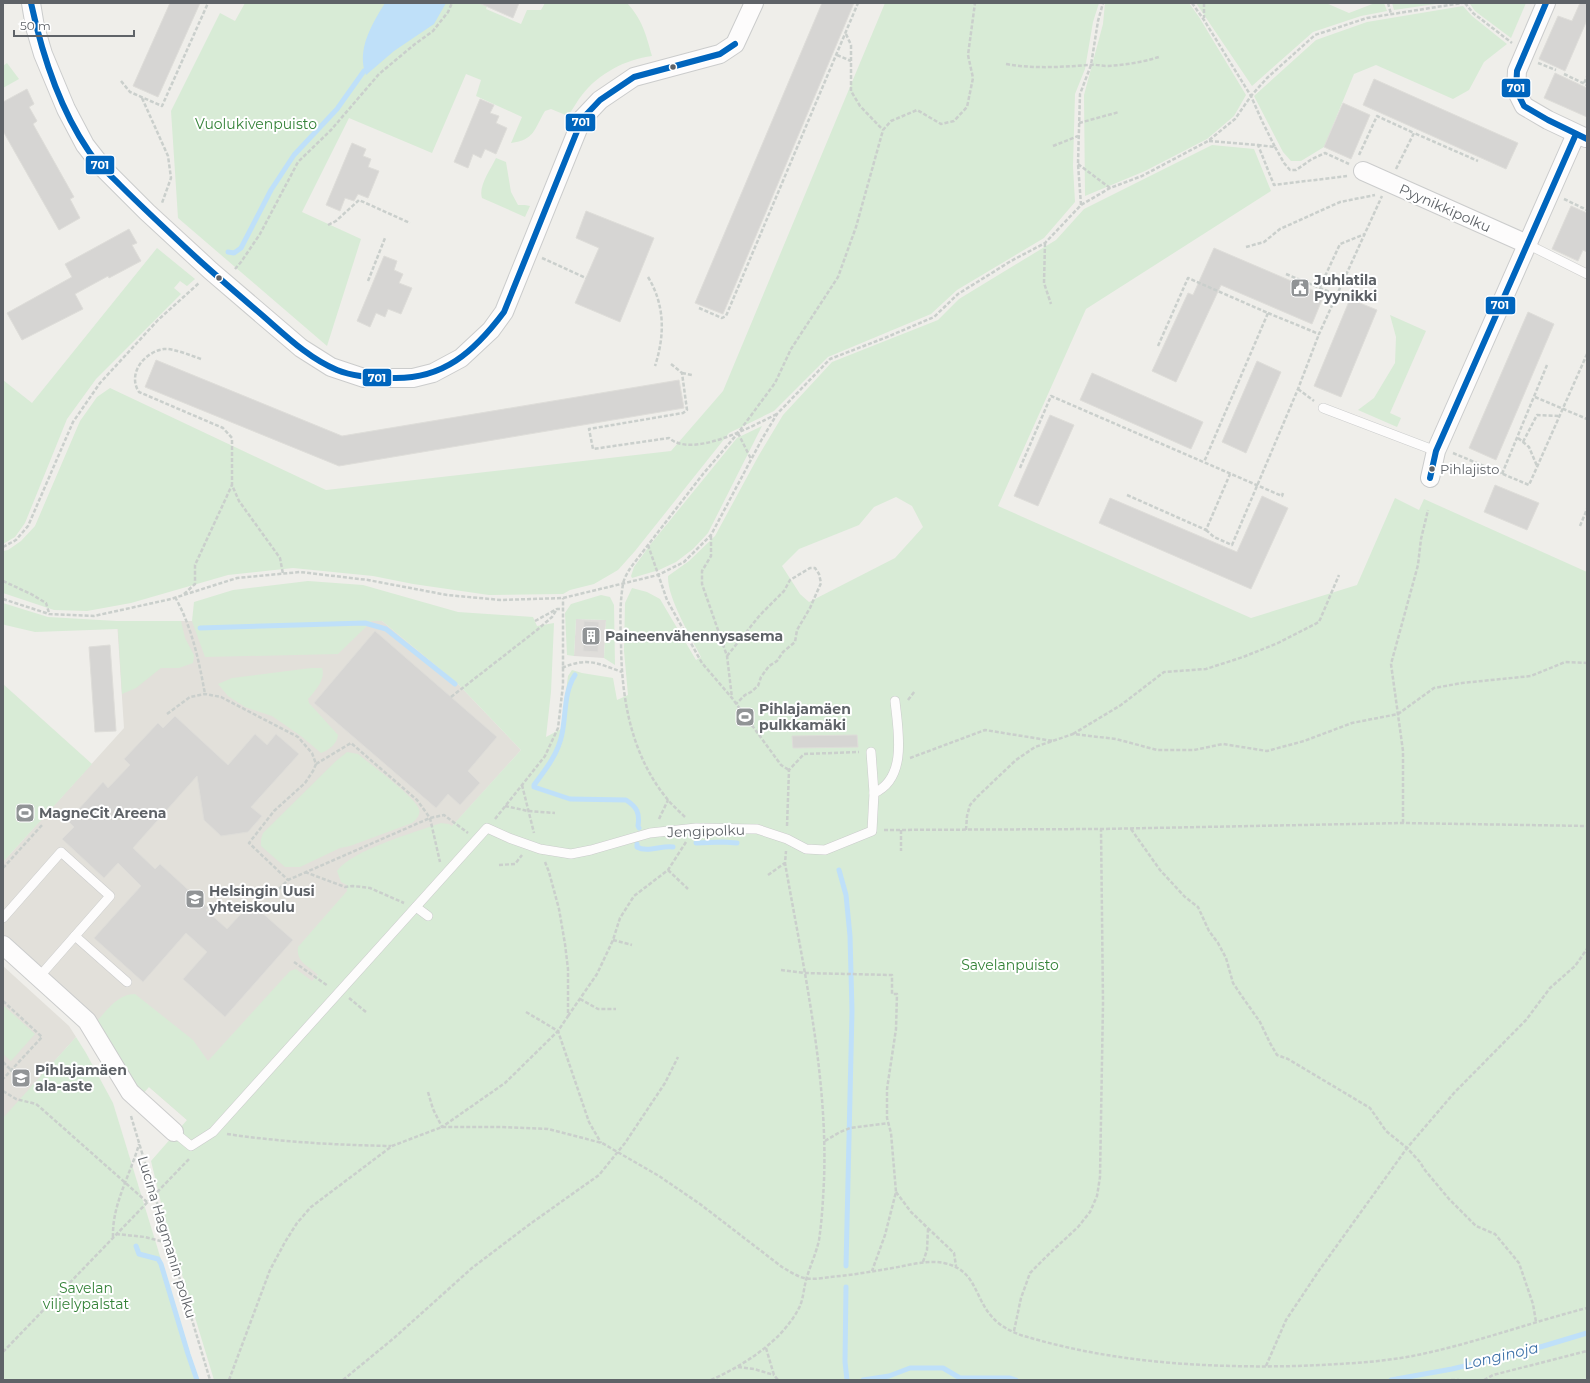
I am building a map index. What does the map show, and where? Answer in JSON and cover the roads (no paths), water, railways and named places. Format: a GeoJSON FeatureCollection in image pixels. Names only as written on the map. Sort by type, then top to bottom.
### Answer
{"type":"FeatureCollection","features":[{"type":"Feature","properties":{"kind":"street"},"geometry":{"type":"LineString","coordinates":[[31,3],[35,27],[43,54],[66,109],[85,145],[103,168],[147,212],[211,271],[302,348],[331,367],[364,378],[412,378],[433,372],[461,358],[491,330],[504,312],[582,119],[600,100],[634,77],[720,54],[735,44],[754,3]]}},
{"type":"Feature","properties":{"kind":"street"},"geometry":{"type":"LineString","coordinates":[[1430,478],[1436,451],[1527,244],[1581,136],[1524,106],[1516,90],[1517,71],[1546,3]]}},
{"type":"Feature","properties":{"kind":"street","name":"Pyynikkipolku"},"geometry":{"type":"LineString","coordinates":[[1359,169],[1527,244]]}},
{"type":"Feature","properties":{"kind":"street"},"geometry":{"type":"LineString","coordinates":[[3,945],[87,1020],[130,1092],[174,1132]]}},
{"type":"Feature","properties":{"kind":"lane"},"geometry":{"type":"LineString","coordinates":[[1527,244],[1587,274]]}},
{"type":"Feature","properties":{"kind":"lane"},"geometry":{"type":"LineString","coordinates":[[1323,408],[1436,451]]}},
{"type":"Feature","properties":{"kind":"lane"},"geometry":{"type":"LineString","coordinates":[[871,752],[874,793],[882,790],[892,778],[900,749],[895,701]]}},
{"type":"Feature","properties":{"kind":"lane","name":"Jengipolku"},"geometry":{"type":"LineString","coordinates":[[416,907],[488,828],[540,849],[571,854],[591,850],[650,833],[696,828],[757,829],[787,839],[806,849],[825,850],[872,831],[874,793]]}},
{"type":"Feature","properties":{"kind":"lane"},"geometry":{"type":"LineString","coordinates":[[3,918],[61,852],[110,896],[39,977]]}},
{"type":"Feature","properties":{"kind":"lane"},"geometry":{"type":"LineString","coordinates":[[174,1132],[191,1146],[213,1132],[416,907],[428,916]]}},
{"type":"Feature","properties":{"kind":"lane"},"geometry":{"type":"LineString","coordinates":[[75,936],[127,982]]}},
{"type":"Feature","properties":{"kind":"water"},"geometry":{"type":"Polygon","coordinates":[[[385,3],[446,3],[434,24],[394,51],[366,75],[363,66],[364,47],[371,28],[385,3]]]}},
{"type":"Feature","properties":{"kind":"waterway"},"geometry":{"type":"LineString","coordinates":[[228,252],[234,253],[241,248],[271,190],[294,155],[337,109],[364,71]]}},
{"type":"Feature","properties":{"kind":"waterway"},"geometry":{"type":"LineString","coordinates":[[200,628],[365,623],[386,629],[455,684]]}},
{"type":"Feature","properties":{"kind":"waterway"},"geometry":{"type":"LineString","coordinates":[[575,675],[571,681],[567,696],[562,734],[558,748],[534,787],[570,799],[626,800],[633,805],[637,811],[639,817],[639,828]]}},
{"type":"Feature","properties":{"kind":"waterway"},"geometry":{"type":"LineString","coordinates":[[696,843],[737,843]]}},
{"type":"Feature","properties":{"kind":"waterway"},"geometry":{"type":"LineString","coordinates":[[637,844],[637,847],[641,849],[673,847]]}},
{"type":"Feature","properties":{"kind":"waterway"},"geometry":{"type":"LineString","coordinates":[[839,870],[846,895],[850,936],[852,1011],[846,1266]]}},
{"type":"Feature","properties":{"kind":"waterway"},"geometry":{"type":"LineString","coordinates":[[136,1246],[139,1254],[158,1259],[161,1264],[197,1380]]}},
{"type":"Feature","properties":{"kind":"waterway"},"geometry":{"type":"LineString","coordinates":[[846,1287],[845,1362],[847,1380]]}},
{"type":"Feature","properties":{"kind":"waterway","name":"Longinoja"},"geometry":{"type":"LineString","coordinates":[[1391,1380],[1452,1369],[1527,1351],[1587,1333]]}},
{"type":"Feature","properties":{"kind":"waterway","name":"Longinoja"},"geometry":{"type":"LineString","coordinates":[[863,1380],[889,1376],[910,1368],[943,1368],[960,1378],[1010,1378],[1016,1380]]}},
{"type":"Feature","properties":{"kind":"place","name":"Juhlatila Pyynikki"},"geometry":{"type":"Point","coordinates":[1300,288]}},
{"type":"Feature","properties":{"kind":"place","name":"Pihlajisto"},"geometry":{"type":"Point","coordinates":[1432,469]}},
{"type":"Feature","properties":{"kind":"place","name":"Paineenvähennysasema"},"geometry":{"type":"Point","coordinates":[591,636]}},
{"type":"Feature","properties":{"kind":"place","name":"Pihlajamäen pulkkamäki"},"geometry":{"type":"Point","coordinates":[745,717]}},
{"type":"Feature","properties":{"kind":"place","name":"MagneCit Areena"},"geometry":{"type":"Point","coordinates":[25,813]}},
{"type":"Feature","properties":{"kind":"place","name":"Helsingin Uusi yhteiskoulu"},"geometry":{"type":"Point","coordinates":[195,899]}},
{"type":"Feature","properties":{"kind":"place","name":"Pihlajamäen ala-aste"},"geometry":{"type":"Point","coordinates":[21,1078]}},
{"type":"Feature","properties":{"kind":"park label","name":"Vuolukivenpuisto"},"geometry":{"type":"Point","coordinates":[256,124]}},
{"type":"Feature","properties":{"kind":"park label","name":"Savelanpuisto"},"geometry":{"type":"Point","coordinates":[1010,965]}},
{"type":"Feature","properties":{"kind":"park label","name":"Savelan viljelypalstat"},"geometry":{"type":"Point","coordinates":[86,1296]}}]}
